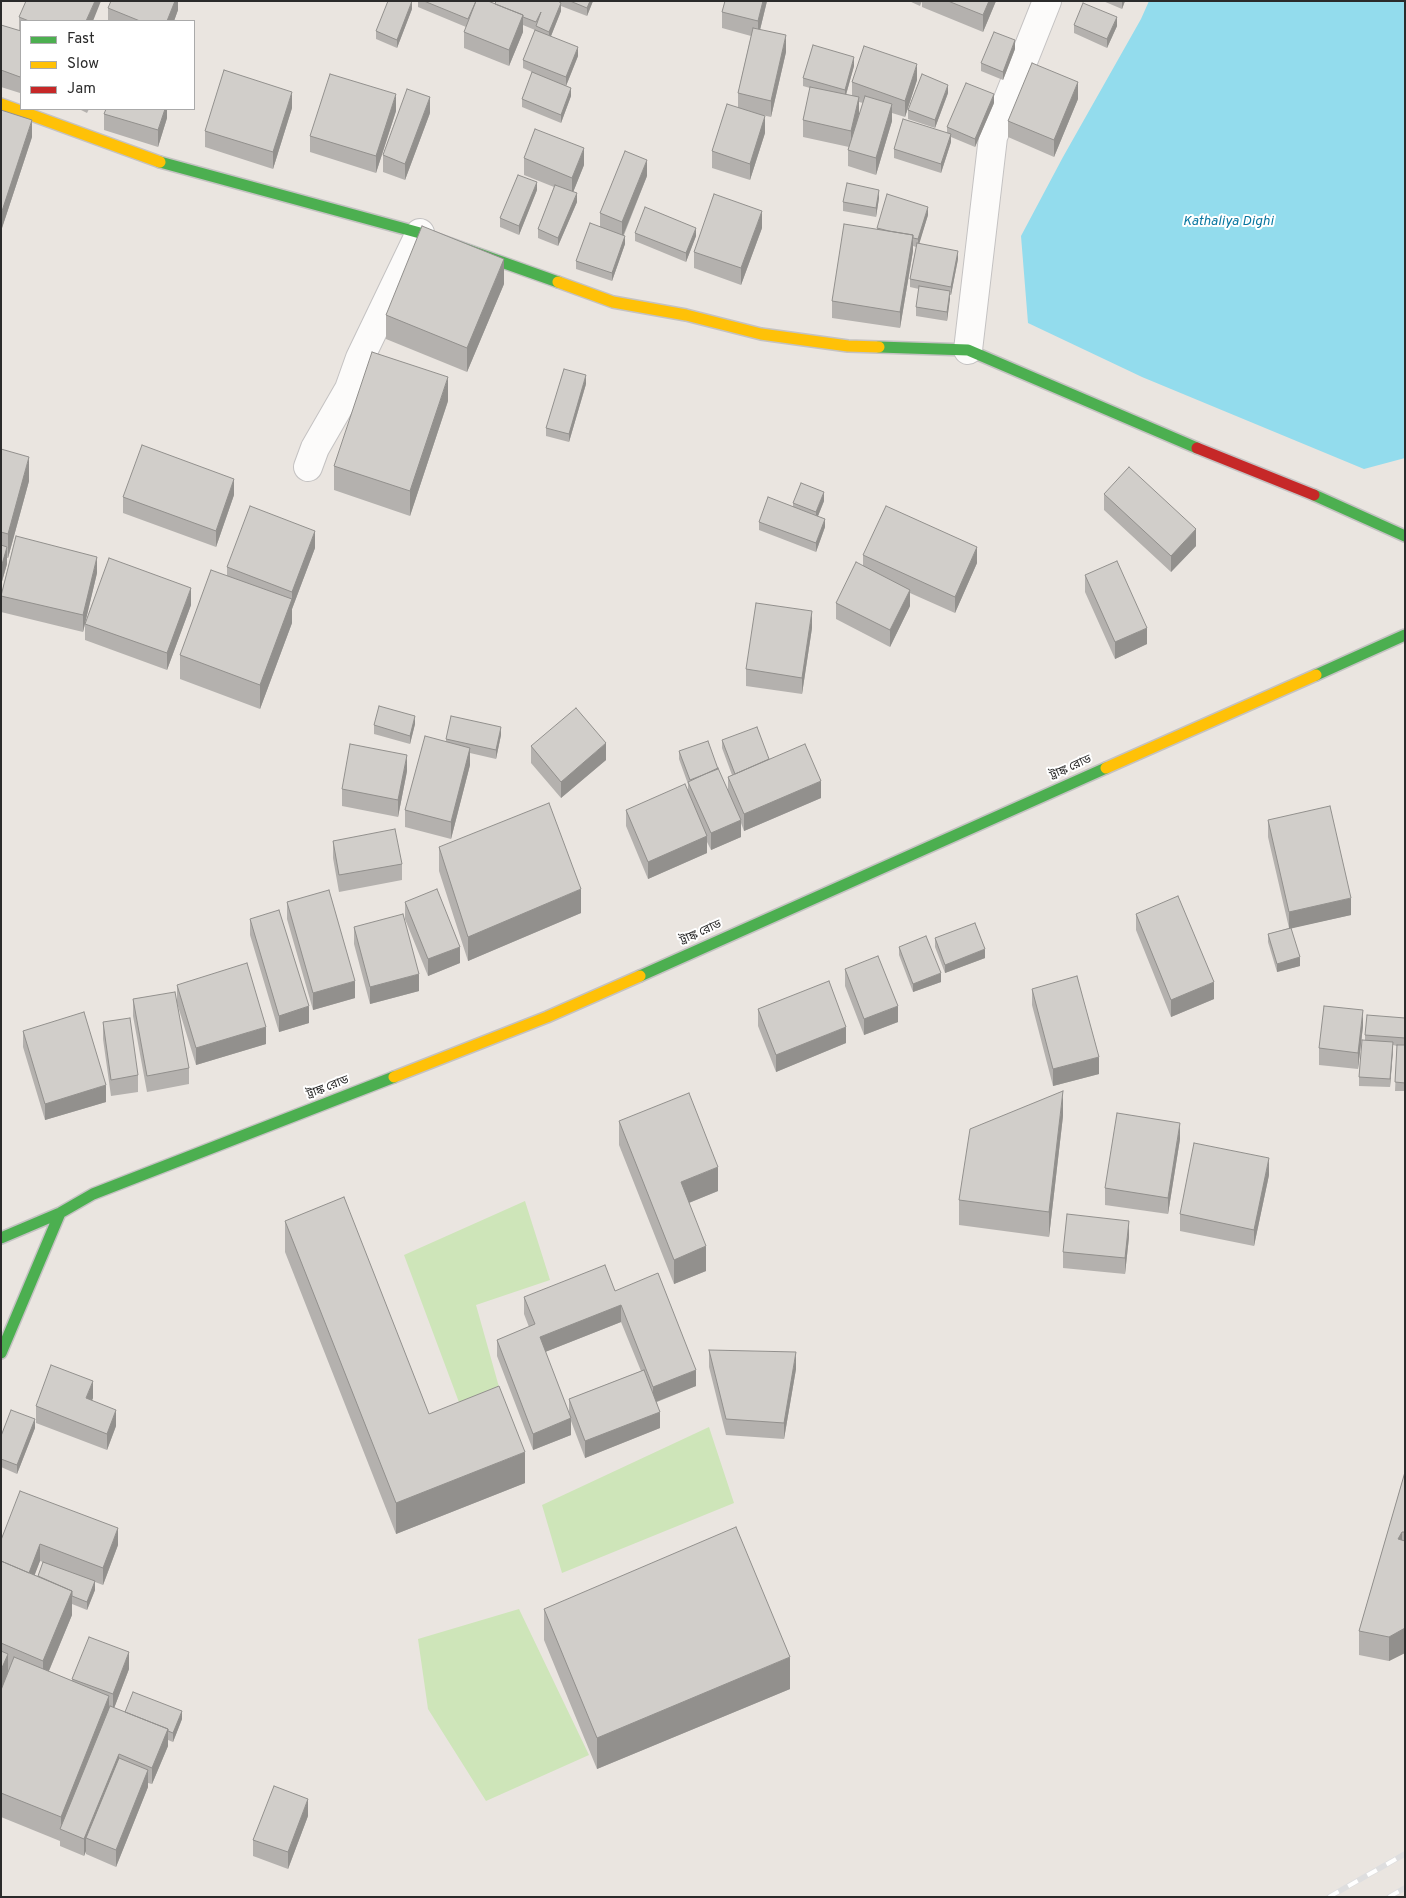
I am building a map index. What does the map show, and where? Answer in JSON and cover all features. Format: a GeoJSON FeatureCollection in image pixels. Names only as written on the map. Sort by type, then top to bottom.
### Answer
{"type":"FeatureCollection","features":[{"type":"Feature","properties":{"kind":"main road"},"geometry":{"type":"LineString","coordinates":[[1,104],[156,161],[420,233],[613,302],[686,315],[761,334],[848,346],[968,350],[1151,429],[1334,503],[1405,536]]}},
{"type":"Feature","properties":{"kind":"main road","name":"ট্রাঙ্ক রোড"},"geometry":{"type":"LineString","coordinates":[[1,1238],[60,1213],[93,1194],[547,1017],[1405,635]]}},
{"type":"Feature","properties":{"kind":"main road"},"geometry":{"type":"LineString","coordinates":[[1,1353],[60,1213]]}},
{"type":"Feature","properties":{"kind":"street"},"geometry":{"type":"LineString","coordinates":[[968,350],[993,136],[1046,1]]}},
{"type":"Feature","properties":{"kind":"street"},"geometry":{"type":"LineString","coordinates":[[308,467],[315,448],[349,389],[360,358],[420,233]]}},
{"type":"Feature","properties":{"kind":"green space"},"geometry":{"type":"Polygon","coordinates":[[[525,1201],[550,1280],[476,1305],[499,1387],[460,1405],[404,1255],[525,1201]]]}},
{"type":"Feature","properties":{"kind":"green space"},"geometry":{"type":"Polygon","coordinates":[[[709,1427],[734,1503],[562,1573],[542,1505],[709,1427]]]}},
{"type":"Feature","properties":{"kind":"green space"},"geometry":{"type":"Polygon","coordinates":[[[519,1609],[589,1755],[486,1801],[428,1709],[418,1639],[519,1609]]]}},
{"type":"Feature","properties":{"kind":"water","name":"Kathaliya Dighi"},"geometry":{"type":"Polygon","coordinates":[[[1149,1],[1405,1],[1405,458],[1364,469],[1142,377],[1028,323],[1021,236],[1141,19],[1149,1]]]}},
{"type":"Feature","properties":{"kind":"building"},"geometry":{"type":"Polygon","coordinates":[[[26,1],[95,1],[86,20],[26,20],[19,17],[26,1]]]}},
{"type":"Feature","properties":{"kind":"building"},"geometry":{"type":"Polygon","coordinates":[[[111,1],[175,1],[167,20],[138,20],[108,8],[111,1]]]}},
{"type":"Feature","properties":{"kind":"building"},"geometry":{"type":"Polygon","coordinates":[[[388,1],[412,1],[397,40],[376,31],[388,1]]]}},
{"type":"Feature","properties":{"kind":"building"},"geometry":{"type":"Polygon","coordinates":[[[424,1],[476,1],[468,19],[424,1]]]}},
{"type":"Feature","properties":{"kind":"building"},"geometry":{"type":"Polygon","coordinates":[[[476,1],[488,1],[523,15],[509,50],[464,32],[476,1]]]}},
{"type":"Feature","properties":{"kind":"building"},"geometry":{"type":"Polygon","coordinates":[[[496,1],[558,1],[561,3],[549,32],[536,26],[541,12],[536,22],[495,4],[496,1]]]}},
{"type":"Feature","properties":{"kind":"building"},"geometry":{"type":"Polygon","coordinates":[[[570,1],[590,1],[587,8],[570,1]]]}},
{"type":"Feature","properties":{"kind":"building"},"geometry":{"type":"Polygon","coordinates":[[[725,1],[763,1],[758,21],[722,12],[725,1]]]}},
{"type":"Feature","properties":{"kind":"building"},"geometry":{"type":"Polygon","coordinates":[[[948,1],[989,1],[983,15],[948,1]]]}},
{"type":"Feature","properties":{"kind":"building"},"geometry":{"type":"Polygon","coordinates":[[[1083,3],[1117,17],[1107,39],[1074,25],[1083,3]]]}},
{"type":"Feature","properties":{"kind":"building"},"geometry":{"type":"Polygon","coordinates":[[[1,25],[20,31],[20,77],[1,70],[1,25]]]}},
{"type":"Feature","properties":{"kind":"building"},"geometry":{"type":"Polygon","coordinates":[[[753,28],[786,35],[771,101],[738,93],[753,28]]]}},
{"type":"Feature","properties":{"kind":"building"},"geometry":{"type":"Polygon","coordinates":[[[535,30],[578,47],[566,77],[523,60],[535,30]]]}},
{"type":"Feature","properties":{"kind":"building"},"geometry":{"type":"Polygon","coordinates":[[[994,32],[1015,40],[1003,72],[981,63],[994,32]]]}},
{"type":"Feature","properties":{"kind":"building"},"geometry":{"type":"Polygon","coordinates":[[[813,45],[854,57],[845,90],[803,78],[813,45]]]}},
{"type":"Feature","properties":{"kind":"building"},"geometry":{"type":"Polygon","coordinates":[[[864,46],[917,64],[905,101],[852,82],[864,46]]]}},
{"type":"Feature","properties":{"kind":"building"},"geometry":{"type":"Polygon","coordinates":[[[1032,63],[1078,82],[1054,140],[1008,121],[1032,63]]]}},
{"type":"Feature","properties":{"kind":"building"},"geometry":{"type":"Polygon","coordinates":[[[224,70],[292,92],[273,152],[205,131],[224,70]]]}},
{"type":"Feature","properties":{"kind":"building"},"geometry":{"type":"Polygon","coordinates":[[[532,72],[571,88],[561,115],[522,99],[532,72]]]}},
{"type":"Feature","properties":{"kind":"building"},"geometry":{"type":"Polygon","coordinates":[[[330,74],[396,94],[376,156],[310,136],[330,74]]]}},
{"type":"Feature","properties":{"kind":"building"},"geometry":{"type":"Polygon","coordinates":[[[922,74],[948,85],[935,120],[908,110],[922,74]]]}},
{"type":"Feature","properties":{"kind":"building"},"geometry":{"type":"Polygon","coordinates":[[[966,83],[994,94],[975,139],[947,127],[966,83]]]}},
{"type":"Feature","properties":{"kind":"building"},"geometry":{"type":"Polygon","coordinates":[[[810,87],[859,97],[851,131],[803,120],[810,87]]]}},
{"type":"Feature","properties":{"kind":"building"},"geometry":{"type":"Polygon","coordinates":[[[407,89],[430,97],[405,164],[383,155],[407,89]]]}},
{"type":"Feature","properties":{"kind":"building"},"geometry":{"type":"Polygon","coordinates":[[[865,96],[892,104],[876,158],[848,150],[865,96]]]}},
{"type":"Feature","properties":{"kind":"building"},"geometry":{"type":"Polygon","coordinates":[[[727,104],[765,116],[750,164],[712,151],[727,104]]]}},
{"type":"Feature","properties":{"kind":"building"},"geometry":{"type":"Polygon","coordinates":[[[1,110],[32,120],[2,211],[1,211],[1,110]]]}},
{"type":"Feature","properties":{"kind":"building"},"geometry":{"type":"Polygon","coordinates":[[[106,110],[165,110],[158,130],[104,114],[106,110]]]}},
{"type":"Feature","properties":{"kind":"building"},"geometry":{"type":"Polygon","coordinates":[[[903,119],[951,134],[941,164],[894,149],[903,119]]]}},
{"type":"Feature","properties":{"kind":"building"},"geometry":{"type":"Polygon","coordinates":[[[535,129],[584,148],[572,178],[524,158],[535,129]]]}},
{"type":"Feature","properties":{"kind":"building"},"geometry":{"type":"Polygon","coordinates":[[[625,151],[647,160],[622,222],[600,213],[625,151]]]}},
{"type":"Feature","properties":{"kind":"building"},"geometry":{"type":"Polygon","coordinates":[[[518,175],[537,182],[519,226],[500,218],[518,175]]]}},
{"type":"Feature","properties":{"kind":"building"},"geometry":{"type":"Polygon","coordinates":[[[847,183],[879,190],[876,208],[843,202],[847,183]]]}},
{"type":"Feature","properties":{"kind":"building"},"geometry":{"type":"Polygon","coordinates":[[[555,185],[577,193],[558,238],[538,229],[555,185]]]}},
{"type":"Feature","properties":{"kind":"building"},"geometry":{"type":"Polygon","coordinates":[[[714,194],[762,211],[741,268],[694,252],[714,194]]]}},
{"type":"Feature","properties":{"kind":"building"},"geometry":{"type":"Polygon","coordinates":[[[887,194],[928,207],[918,239],[913,238],[913,235],[877,228],[887,194]]]}},
{"type":"Feature","properties":{"kind":"building"},"geometry":{"type":"Polygon","coordinates":[[[645,207],[696,228],[686,253],[635,233],[645,207]]]}},
{"type":"Feature","properties":{"kind":"building"},"geometry":{"type":"Polygon","coordinates":[[[590,223],[625,236],[612,273],[576,261],[590,223]]]}},
{"type":"Feature","properties":{"kind":"building"},"geometry":{"type":"Polygon","coordinates":[[[844,224],[913,235],[900,312],[832,301],[844,224]]]}},
{"type":"Feature","properties":{"kind":"building"},"geometry":{"type":"Polygon","coordinates":[[[422,226],[504,259],[467,348],[386,315],[422,226]]]}},
{"type":"Feature","properties":{"kind":"building"},"geometry":{"type":"Polygon","coordinates":[[[917,243],[958,251],[951,287],[910,279],[917,243]]]}},
{"type":"Feature","properties":{"kind":"building"},"geometry":{"type":"Polygon","coordinates":[[[919,286],[950,291],[947,312],[916,307],[919,286]]]}},
{"type":"Feature","properties":{"kind":"building"},"geometry":{"type":"Polygon","coordinates":[[[372,352],[448,377],[410,491],[334,466],[372,352]]]}},
{"type":"Feature","properties":{"kind":"building"},"geometry":{"type":"Polygon","coordinates":[[[564,369],[586,375],[569,434],[546,428],[564,369]]]}},
{"type":"Feature","properties":{"kind":"building"},"geometry":{"type":"Polygon","coordinates":[[[142,445],[234,479],[216,531],[123,497],[142,445]]]}},
{"type":"Feature","properties":{"kind":"building"},"geometry":{"type":"Polygon","coordinates":[[[1,449],[29,457],[8,534],[1,532],[1,449]]]}},
{"type":"Feature","properties":{"kind":"building"},"geometry":{"type":"Polygon","coordinates":[[[1129,467],[1196,529],[1171,556],[1104,494],[1129,467]]]}},
{"type":"Feature","properties":{"kind":"building"},"geometry":{"type":"Polygon","coordinates":[[[801,483],[824,492],[816,512],[793,503],[801,483]]]}},
{"type":"Feature","properties":{"kind":"building"},"geometry":{"type":"Polygon","coordinates":[[[768,497],[825,519],[816,543],[759,522],[768,497]]]}},
{"type":"Feature","properties":{"kind":"building"},"geometry":{"type":"Polygon","coordinates":[[[250,506],[315,531],[292,592],[227,567],[250,506]]]}},
{"type":"Feature","properties":{"kind":"building"},"geometry":{"type":"Polygon","coordinates":[[[886,506],[977,547],[955,597],[863,555],[886,506]]]}},
{"type":"Feature","properties":{"kind":"building"},"geometry":{"type":"Polygon","coordinates":[[[16,536],[97,557],[83,615],[1,596],[16,536]]]}},
{"type":"Feature","properties":{"kind":"building"},"geometry":{"type":"Polygon","coordinates":[[[1,545],[7,547],[1,568],[1,545]]]}},
{"type":"Feature","properties":{"kind":"building"},"geometry":{"type":"Polygon","coordinates":[[[109,558],[191,588],[167,653],[85,624],[109,558]]]}},
{"type":"Feature","properties":{"kind":"building"},"geometry":{"type":"Polygon","coordinates":[[[1117,561],[1147,628],[1115,642],[1085,575],[1117,561]]]}},
{"type":"Feature","properties":{"kind":"building"},"geometry":{"type":"Polygon","coordinates":[[[856,562],[910,590],[890,630],[836,603],[856,562]]]}},
{"type":"Feature","properties":{"kind":"building"},"geometry":{"type":"Polygon","coordinates":[[[211,570],[292,599],[260,685],[180,655],[211,570]]]}},
{"type":"Feature","properties":{"kind":"building"},"geometry":{"type":"Polygon","coordinates":[[[756,603],[812,611],[802,678],[746,669],[756,603]]]}},
{"type":"Feature","properties":{"kind":"building"},"geometry":{"type":"Polygon","coordinates":[[[379,706],[415,716],[410,736],[374,725],[379,706]]]}},
{"type":"Feature","properties":{"kind":"building"},"geometry":{"type":"Polygon","coordinates":[[[576,708],[606,743],[561,782],[531,746],[576,708]]]}},
{"type":"Feature","properties":{"kind":"building"},"geometry":{"type":"Polygon","coordinates":[[[451,716],[501,727],[496,750],[446,739],[451,716]]]}},
{"type":"Feature","properties":{"kind":"building"},"geometry":{"type":"Polygon","coordinates":[[[757,727],[769,759],[735,774],[722,740],[757,727]]]}},
{"type":"Feature","properties":{"kind":"building"},"geometry":{"type":"Polygon","coordinates":[[[425,736],[470,748],[451,822],[405,810],[425,736]]]}},
{"type":"Feature","properties":{"kind":"building"},"geometry":{"type":"Polygon","coordinates":[[[708,741],[718,769],[690,780],[679,751],[708,741]]]}},
{"type":"Feature","properties":{"kind":"building"},"geometry":{"type":"Polygon","coordinates":[[[350,744],[407,755],[398,800],[342,789],[350,744]]]}},
{"type":"Feature","properties":{"kind":"building"},"geometry":{"type":"Polygon","coordinates":[[[805,744],[821,781],[744,814],[728,777],[805,744]]]}},
{"type":"Feature","properties":{"kind":"building"},"geometry":{"type":"Polygon","coordinates":[[[718,768],[741,820],[711,833],[688,782],[718,768]]]}},
{"type":"Feature","properties":{"kind":"building"},"geometry":{"type":"Polygon","coordinates":[[[685,784],[707,836],[648,862],[626,810],[685,784]]]}},
{"type":"Feature","properties":{"kind":"building"},"geometry":{"type":"Polygon","coordinates":[[[549,803],[581,889],[468,937],[439,847],[549,803]]]}},
{"type":"Feature","properties":{"kind":"building"},"geometry":{"type":"Polygon","coordinates":[[[1330,806],[1351,898],[1289,912],[1268,820],[1330,806]]]}},
{"type":"Feature","properties":{"kind":"building"},"geometry":{"type":"Polygon","coordinates":[[[395,829],[402,864],[339,875],[333,841],[395,829]]]}},
{"type":"Feature","properties":{"kind":"building"},"geometry":{"type":"Polygon","coordinates":[[[437,889],[460,947],[428,959],[405,902],[437,889]]]}},
{"type":"Feature","properties":{"kind":"building"},"geometry":{"type":"Polygon","coordinates":[[[329,890],[355,981],[313,993],[287,902],[329,890]]]}},
{"type":"Feature","properties":{"kind":"building"},"geometry":{"type":"Polygon","coordinates":[[[1178,896],[1214,982],[1171,1000],[1136,914],[1178,896]]]}},
{"type":"Feature","properties":{"kind":"building"},"geometry":{"type":"Polygon","coordinates":[[[279,910],[309,1006],[279,1016],[250,919],[279,910]]]}},
{"type":"Feature","properties":{"kind":"building"},"geometry":{"type":"Polygon","coordinates":[[[403,914],[419,974],[370,987],[354,927],[403,914]]]}},
{"type":"Feature","properties":{"kind":"building"},"geometry":{"type":"Polygon","coordinates":[[[975,923],[985,949],[945,965],[935,938],[975,923]]]}},
{"type":"Feature","properties":{"kind":"building"},"geometry":{"type":"Polygon","coordinates":[[[1291,928],[1300,957],[1277,964],[1268,934],[1291,928]]]}},
{"type":"Feature","properties":{"kind":"building"},"geometry":{"type":"Polygon","coordinates":[[[926,936],[941,973],[913,984],[899,947],[926,936]]]}},
{"type":"Feature","properties":{"kind":"building"},"geometry":{"type":"Polygon","coordinates":[[[878,956],[898,1006],[864,1019],[845,969],[878,956]]]}},
{"type":"Feature","properties":{"kind":"building"},"geometry":{"type":"Polygon","coordinates":[[[247,963],[266,1027],[196,1048],[177,985],[247,963]]]}},
{"type":"Feature","properties":{"kind":"building"},"geometry":{"type":"Polygon","coordinates":[[[1077,976],[1099,1057],[1053,1069],[1032,989],[1077,976]]]}},
{"type":"Feature","properties":{"kind":"building"},"geometry":{"type":"Polygon","coordinates":[[[829,981],[846,1027],[776,1055],[758,1009],[829,981]]]}},
{"type":"Feature","properties":{"kind":"building"},"geometry":{"type":"Polygon","coordinates":[[[175,992],[189,1068],[147,1076],[133,999],[175,992]]]}},
{"type":"Feature","properties":{"kind":"building"},"geometry":{"type":"Polygon","coordinates":[[[1324,1006],[1363,1010],[1358,1053],[1319,1048],[1324,1006]]]}},
{"type":"Feature","properties":{"kind":"building"},"geometry":{"type":"Polygon","coordinates":[[[84,1012],[106,1085],[45,1104],[23,1031],[84,1012]]]}},
{"type":"Feature","properties":{"kind":"building"},"geometry":{"type":"Polygon","coordinates":[[[1367,1015],[1405,1018],[1405,1038],[1365,1035],[1367,1015]]]}},
{"type":"Feature","properties":{"kind":"building"},"geometry":{"type":"Polygon","coordinates":[[[130,1018],[138,1075],[111,1080],[103,1022],[130,1018]]]}},
{"type":"Feature","properties":{"kind":"building"},"geometry":{"type":"Polygon","coordinates":[[[1362,1040],[1393,1042],[1390,1079],[1359,1077],[1362,1040]]]}},
{"type":"Feature","properties":{"kind":"building"},"geometry":{"type":"Polygon","coordinates":[[[1397,1045],[1405,1045],[1405,1083],[1395,1082],[1397,1045]]]}},
{"type":"Feature","properties":{"kind":"building"},"geometry":{"type":"Polygon","coordinates":[[[1063,1091],[1049,1212],[959,1200],[970,1129],[1063,1091]]]}},
{"type":"Feature","properties":{"kind":"building"},"geometry":{"type":"Polygon","coordinates":[[[689,1093],[718,1167],[681,1182],[706,1246],[674,1260],[619,1121],[689,1093]]]}},
{"type":"Feature","properties":{"kind":"building"},"geometry":{"type":"Polygon","coordinates":[[[1117,1113],[1180,1123],[1168,1198],[1105,1188],[1117,1113]]]}},
{"type":"Feature","properties":{"kind":"building"},"geometry":{"type":"Polygon","coordinates":[[[1194,1143],[1269,1158],[1254,1230],[1180,1214],[1194,1143]]]}},
{"type":"Feature","properties":{"kind":"building"},"geometry":{"type":"Polygon","coordinates":[[[344,1197],[429,1414],[499,1386],[525,1452],[396,1503],[285,1221],[344,1197]]]}},
{"type":"Feature","properties":{"kind":"building"},"geometry":{"type":"Polygon","coordinates":[[[1067,1214],[1129,1221],[1125,1258],[1063,1252],[1067,1214]]]}},
{"type":"Feature","properties":{"kind":"building"},"geometry":{"type":"Polygon","coordinates":[[[605,1265],[615,1291],[658,1273],[696,1370],[653,1387],[621,1305],[540,1337],[571,1418],[533,1434],[497,1340],[535,1324],[524,1297],[605,1265]]]}},
{"type":"Feature","properties":{"kind":"building"},"geometry":{"type":"Polygon","coordinates":[[[709,1350],[796,1352],[784,1423],[726,1419],[709,1350]]]}},
{"type":"Feature","properties":{"kind":"building"},"geometry":{"type":"Polygon","coordinates":[[[51,1365],[93,1381],[86,1398],[116,1410],[107,1434],[36,1406],[51,1365]]]}},
{"type":"Feature","properties":{"kind":"building"},"geometry":{"type":"Polygon","coordinates":[[[644,1370],[660,1412],[585,1441],[569,1399],[644,1370]]]}},
{"type":"Feature","properties":{"kind":"building"},"geometry":{"type":"Polygon","coordinates":[[[11,1410],[35,1419],[17,1465],[1,1459],[1,1436],[11,1410]]]}},
{"type":"Feature","properties":{"kind":"building"},"geometry":{"type":"Polygon","coordinates":[[[1405,1472],[1405,1532],[1402,1532],[1398,1539],[1405,1541],[1405,1628],[1389,1637],[1359,1631],[1405,1472]]]}},
{"type":"Feature","properties":{"kind":"building"},"geometry":{"type":"Polygon","coordinates":[[[20,1491],[118,1528],[103,1568],[40,1544],[29,1573],[1,1561],[1,1540],[20,1491]]]}},
{"type":"Feature","properties":{"kind":"building"},"geometry":{"type":"Polygon","coordinates":[[[736,1527],[790,1657],[597,1738],[544,1609],[736,1527]]]}},
{"type":"Feature","properties":{"kind":"building"},"geometry":{"type":"Polygon","coordinates":[[[1,1561],[72,1591],[43,1661],[1,1643],[1,1561]]]}},
{"type":"Feature","properties":{"kind":"building"},"geometry":{"type":"Polygon","coordinates":[[[43,1562],[95,1581],[87,1602],[72,1596],[72,1591],[38,1576],[43,1562]]]}},
{"type":"Feature","properties":{"kind":"building"},"geometry":{"type":"Polygon","coordinates":[[[89,1637],[129,1652],[113,1694],[72,1679],[89,1637]]]}},
{"type":"Feature","properties":{"kind":"building"},"geometry":{"type":"Polygon","coordinates":[[[1,1651],[8,1654],[1,1670],[1,1651]]]}},
{"type":"Feature","properties":{"kind":"building"},"geometry":{"type":"Polygon","coordinates":[[[14,1657],[109,1696],[61,1817],[1,1793],[1,1690],[14,1657]]]}},
{"type":"Feature","properties":{"kind":"building"},"geometry":{"type":"Polygon","coordinates":[[[133,1692],[182,1711],[173,1733],[168,1731],[168,1729],[125,1712],[133,1692]]]}},
{"type":"Feature","properties":{"kind":"building"},"geometry":{"type":"Polygon","coordinates":[[[110,1706],[168,1729],[152,1768],[119,1754],[84,1839],[60,1829],[110,1706]]]}},
{"type":"Feature","properties":{"kind":"building"},"geometry":{"type":"Polygon","coordinates":[[[119,1758],[148,1770],[116,1850],[86,1838],[119,1758]]]}},
{"type":"Feature","properties":{"kind":"building"},"geometry":{"type":"Polygon","coordinates":[[[274,1786],[308,1799],[288,1852],[253,1840],[274,1786]]]}},
{"type":"Feature","properties":{"kind":"railway"},"geometry":{"type":"LineString","coordinates":[[1329,1897],[1405,1854]]}},
{"type":"Feature","properties":{"kind":"railway"},"geometry":{"type":"LineString","coordinates":[[1389,1897],[1405,1888]]}},
{"type":"Feature","properties":{"kind":"traffic: fast"},"geometry":{"type":"LineString","coordinates":[[160,162],[420,233],[558,282]]}},
{"type":"Feature","properties":{"kind":"traffic: fast"},"geometry":{"type":"LineString","coordinates":[[879,347],[968,350],[1197,448]]}},
{"type":"Feature","properties":{"kind":"traffic: fast"},"geometry":{"type":"LineString","coordinates":[[1314,495],[1405,536]]}},
{"type":"Feature","properties":{"kind":"traffic: fast"},"geometry":{"type":"LineString","coordinates":[[1316,675],[1405,635]]}},
{"type":"Feature","properties":{"kind":"traffic: fast"},"geometry":{"type":"LineString","coordinates":[[640,976],[1106,768]]}},
{"type":"Feature","properties":{"kind":"traffic: fast"},"geometry":{"type":"LineString","coordinates":[[1,1238],[60,1213],[93,1194],[394,1077]]}},
{"type":"Feature","properties":{"kind":"traffic: fast"},"geometry":{"type":"LineString","coordinates":[[1,1353],[60,1213]]}},
{"type":"Feature","properties":{"kind":"traffic: slow"},"geometry":{"type":"LineString","coordinates":[[1,104],[160,162]]}},
{"type":"Feature","properties":{"kind":"traffic: slow"},"geometry":{"type":"LineString","coordinates":[[558,282],[613,302],[686,315],[761,334],[848,346],[879,347]]}},
{"type":"Feature","properties":{"kind":"traffic: slow"},"geometry":{"type":"LineString","coordinates":[[1106,768],[1316,675]]}},
{"type":"Feature","properties":{"kind":"traffic: slow"},"geometry":{"type":"LineString","coordinates":[[394,1077],[547,1017],[640,976]]}},
{"type":"Feature","properties":{"kind":"traffic: jam"},"geometry":{"type":"LineString","coordinates":[[1197,448],[1314,495]]}}]}
